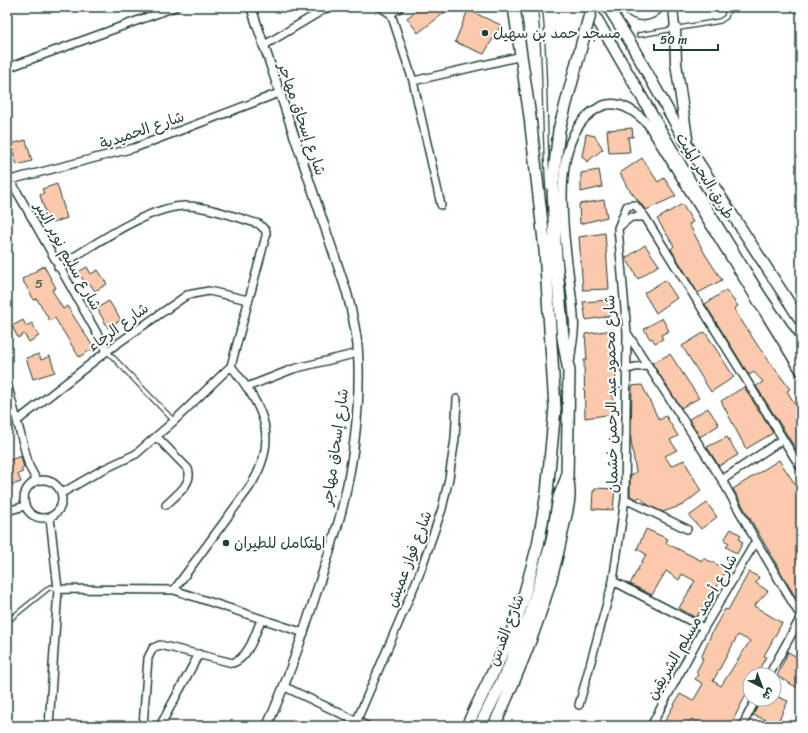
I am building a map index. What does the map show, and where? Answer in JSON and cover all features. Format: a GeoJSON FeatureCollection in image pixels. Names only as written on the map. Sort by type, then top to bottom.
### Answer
{"type":"FeatureCollection","features":[{"type":"Feature","properties":{"kind":"highway","name":"شارع القدس"},"geometry":{"type":"LineString","coordinates":[[467,726],[510,637],[522,603],[538,545],[547,493],[555,408],[545,250],[522,56],[514,7]]}},
{"type":"Feature","properties":{"kind":"highway"},"geometry":{"type":"LineString","coordinates":[[494,726],[522,664],[546,597],[571,490],[567,477],[568,371],[563,338],[554,225],[553,183],[558,136],[591,7]]}},
{"type":"Feature","properties":{"kind":"highway","name":"شارع القدس"},"geometry":{"type":"LineString","coordinates":[[480,726],[521,640],[552,541],[559,497],[567,477]]}},
{"type":"Feature","properties":{"kind":"main road","name":"طريق البحر الميت"},"geometry":{"type":"LineString","coordinates":[[591,7],[694,188],[760,295],[801,355]]}},
{"type":"Feature","properties":{"kind":"main road"},"geometry":{"type":"LineString","coordinates":[[608,7],[630,42],[688,146],[801,321]]}},
{"type":"Feature","properties":{"kind":"main road"},"geometry":{"type":"LineString","coordinates":[[626,7],[636,14],[644,15],[651,14],[659,7]]}},
{"type":"Feature","properties":{"kind":"main road"},"geometry":{"type":"LineString","coordinates":[[675,28],[676,63],[688,146]]}},
{"type":"Feature","properties":{"kind":"main road"},"geometry":{"type":"LineString","coordinates":[[608,37],[630,42]]}},
{"type":"Feature","properties":{"kind":"street"},"geometry":{"type":"LineString","coordinates":[[7,68],[175,7]]}},
{"type":"Feature","properties":{"kind":"street","name":"شارع إسحاق مهاجر"},"geometry":{"type":"LineString","coordinates":[[251,7],[278,93],[347,293],[356,329],[358,353],[356,413],[349,472],[339,519],[304,633],[285,687],[267,726]]}},
{"type":"Feature","properties":{"kind":"street"},"geometry":{"type":"LineString","coordinates":[[263,46],[328,7]]}},
{"type":"Feature","properties":{"kind":"street"},"geometry":{"type":"LineString","coordinates":[[380,7],[391,14],[413,81],[441,205]]}},
{"type":"Feature","properties":{"kind":"street"},"geometry":{"type":"LineString","coordinates":[[391,14],[400,7]]}},
{"type":"Feature","properties":{"kind":"street"},"geometry":{"type":"LineString","coordinates":[[673,7],[675,28]]}},
{"type":"Feature","properties":{"kind":"street"},"geometry":{"type":"LineString","coordinates":[[413,81],[522,56]]}},
{"type":"Feature","properties":{"kind":"street","name":"شارع الحميدية"},"geometry":{"type":"LineString","coordinates":[[8,177],[134,148],[278,93]]}},
{"type":"Feature","properties":{"kind":"street"},"geometry":{"type":"LineString","coordinates":[[568,371],[574,325],[563,215],[566,156],[571,139],[584,118],[603,106],[615,105],[627,107],[638,114],[648,124],[801,372]]}},
{"type":"Feature","properties":{"kind":"street","name":"شارع سليم نوير النبر"},"geometry":{"type":"LineString","coordinates":[[8,177],[107,351]]}},
{"type":"Feature","properties":{"kind":"street","name":"شارع محمود عبد الرحمن خشمان"},"geometry":{"type":"LineString","coordinates":[[579,705],[613,581],[625,499],[626,333],[618,228],[625,208],[629,205],[638,208],[646,217],[801,468]]}},
{"type":"Feature","properties":{"kind":"street"},"geometry":{"type":"LineString","coordinates":[[58,267],[145,216],[173,207],[196,207],[259,224],[265,229],[266,236],[231,366],[157,437],[136,454],[100,471],[62,493]]}},
{"type":"Feature","properties":{"kind":"street"},"geometry":{"type":"LineString","coordinates":[[618,228],[631,217],[646,217]]}},
{"type":"Feature","properties":{"kind":"street","name":"شارع الرجاء"},"geometry":{"type":"LineString","coordinates":[[17,421],[107,351],[187,295],[209,291],[248,300]]}},
{"type":"Feature","properties":{"kind":"street"},"geometry":{"type":"LineString","coordinates":[[626,333],[722,480],[801,617],[774,667]]}},
{"type":"Feature","properties":{"kind":"street"},"geometry":{"type":"LineString","coordinates":[[247,387],[294,369],[358,353]]}},
{"type":"Feature","properties":{"kind":"street"},"geometry":{"type":"LineString","coordinates":[[174,590],[249,488],[258,474],[265,458],[267,442],[266,427],[258,407],[247,387],[231,366]]}},
{"type":"Feature","properties":{"kind":"street"},"geometry":{"type":"LineString","coordinates":[[626,370],[635,367],[648,366]]}},
{"type":"Feature","properties":{"kind":"street"},"geometry":{"type":"LineString","coordinates":[[7,383],[29,466],[37,481]]}},
{"type":"Feature","properties":{"kind":"street","name":"شارع فواز عميش"},"geometry":{"type":"LineString","coordinates":[[357,720],[418,575],[442,509],[449,478],[455,439],[457,399]]}},
{"type":"Feature","properties":{"kind":"street"},"geometry":{"type":"LineString","coordinates":[[157,437],[188,469],[190,473],[188,481],[166,505]]}},
{"type":"Feature","properties":{"kind":"street"},"geometry":{"type":"LineString","coordinates":[[722,480],[783,439]]}},
{"type":"Feature","properties":{"kind":"street"},"geometry":{"type":"LineString","coordinates":[[47,480],[56,485],[62,493],[62,503],[58,512],[50,518],[40,519],[35,517],[30,514],[25,506],[24,496],[28,487],[37,481],[47,480]]}},
{"type":"Feature","properties":{"kind":"street"},"geometry":{"type":"LineString","coordinates":[[625,499],[687,529]]}},
{"type":"Feature","properties":{"kind":"street"},"geometry":{"type":"LineString","coordinates":[[7,511],[25,506]]}},
{"type":"Feature","properties":{"kind":"street"},"geometry":{"type":"LineString","coordinates":[[49,726],[58,589],[50,518]]}},
{"type":"Feature","properties":{"kind":"street","name":"شارع أحمد مسلم الشريقين"},"geometry":{"type":"LineString","coordinates":[[650,726],[704,628],[756,541]]}},
{"type":"Feature","properties":{"kind":"street"},"geometry":{"type":"LineString","coordinates":[[613,581],[704,628]]}},
{"type":"Feature","properties":{"kind":"street"},"geometry":{"type":"LineString","coordinates":[[58,589],[174,590],[304,633]]}},
{"type":"Feature","properties":{"kind":"street"},"geometry":{"type":"LineString","coordinates":[[143,726],[148,658],[151,650],[156,645],[233,663],[238,661],[246,653],[261,620]]}},
{"type":"Feature","properties":{"kind":"street"},"geometry":{"type":"LineString","coordinates":[[160,726],[199,654]]}},
{"type":"Feature","properties":{"kind":"street"},"geometry":{"type":"LineString","coordinates":[[285,687],[367,726]]}},
{"type":"Feature","properties":{"kind":"street"},"geometry":{"type":"LineString","coordinates":[[742,726],[752,707]]}},
{"type":"Feature","properties":{"kind":"lane"},"geometry":{"type":"LineString","coordinates":[[540,7],[544,61],[545,152],[549,204],[554,225]]}},
{"type":"Feature","properties":{"kind":"lane"},"geometry":{"type":"LineString","coordinates":[[639,35],[720,21],[726,17],[729,7]]}},
{"type":"Feature","properties":{"kind":"lane"},"geometry":{"type":"LineString","coordinates":[[107,351],[174,421]]}},
{"type":"Feature","properties":{"kind":"lane"},"geometry":{"type":"LineString","coordinates":[[8,621],[50,587],[58,589]]}},
{"type":"Feature","properties":{"kind":"building"},"geometry":{"type":"Polygon","coordinates":[[[421,7],[452,7],[418,33],[407,18],[421,7]]]}},
{"type":"Feature","properties":{"kind":"building"},"geometry":{"type":"Polygon","coordinates":[[[468,10],[501,25],[484,54],[455,42],[468,10]]]}},
{"type":"Feature","properties":{"kind":"building"},"geometry":{"type":"Polygon","coordinates":[[[632,128],[633,137],[628,137],[630,152],[609,153],[607,130],[632,128]]]}},
{"type":"Feature","properties":{"kind":"building"},"geometry":{"type":"Polygon","coordinates":[[[586,134],[595,136],[603,149],[587,162],[582,156],[586,134]]]}},
{"type":"Feature","properties":{"kind":"building"},"geometry":{"type":"Polygon","coordinates":[[[26,140],[32,161],[17,165],[11,144],[26,140]]]}},
{"type":"Feature","properties":{"kind":"building"},"geometry":{"type":"Polygon","coordinates":[[[642,158],[658,182],[664,178],[676,196],[646,210],[627,187],[620,173],[642,158]]]}},
{"type":"Feature","properties":{"kind":"building"},"geometry":{"type":"Polygon","coordinates":[[[599,170],[602,187],[581,192],[581,173],[599,170]]]}},
{"type":"Feature","properties":{"kind":"building"},"geometry":{"type":"Polygon","coordinates":[[[57,184],[67,218],[52,223],[49,217],[47,218],[40,195],[44,193],[42,189],[57,184]]]}},
{"type":"Feature","properties":{"kind":"building"},"geometry":{"type":"Polygon","coordinates":[[[604,200],[607,217],[580,224],[579,204],[604,200]]]}},
{"type":"Feature","properties":{"kind":"building"},"geometry":{"type":"Polygon","coordinates":[[[682,204],[693,222],[689,224],[705,254],[722,280],[698,293],[671,249],[674,246],[657,219],[682,204]]]}},
{"type":"Feature","properties":{"kind":"building"},"geometry":{"type":"Polygon","coordinates":[[[605,233],[609,289],[583,290],[579,237],[605,233]]]}},
{"type":"Feature","properties":{"kind":"building"},"geometry":{"type":"Polygon","coordinates":[[[645,245],[659,265],[638,279],[626,258],[645,245]]]}},
{"type":"Feature","properties":{"kind":"building"},"geometry":{"type":"Polygon","coordinates":[[[44,266],[56,288],[52,290],[63,309],[67,306],[94,348],[79,357],[55,318],[50,321],[37,299],[34,300],[22,279],[44,266]]]}},
{"type":"Feature","properties":{"kind":"building"},"geometry":{"type":"Polygon","coordinates":[[[87,267],[91,274],[98,270],[107,284],[95,291],[90,284],[87,286],[78,272],[87,267]]]}},
{"type":"Feature","properties":{"kind":"building"},"geometry":{"type":"Polygon","coordinates":[[[665,280],[677,298],[656,313],[644,293],[665,280]]]}},
{"type":"Feature","properties":{"kind":"building"},"geometry":{"type":"Polygon","coordinates":[[[726,290],[738,306],[734,309],[758,346],[790,389],[787,391],[801,414],[801,457],[756,386],[763,382],[754,372],[749,375],[705,304],[726,290]]]}},
{"type":"Feature","properties":{"kind":"building"},"geometry":{"type":"Polygon","coordinates":[[[608,300],[610,316],[586,320],[583,302],[608,300]]]}},
{"type":"Feature","properties":{"kind":"building"},"geometry":{"type":"Polygon","coordinates":[[[109,301],[121,320],[108,328],[97,308],[109,301]]]}},
{"type":"Feature","properties":{"kind":"building"},"geometry":{"type":"Polygon","coordinates":[[[662,318],[669,331],[661,335],[663,339],[655,343],[652,338],[650,339],[644,329],[662,318]]]}},
{"type":"Feature","properties":{"kind":"building"},"geometry":{"type":"Polygon","coordinates":[[[23,320],[26,326],[32,323],[39,336],[29,342],[24,334],[18,338],[12,326],[23,320]]]}},
{"type":"Feature","properties":{"kind":"building"},"geometry":{"type":"Polygon","coordinates":[[[613,330],[612,357],[615,356],[616,384],[613,384],[613,414],[585,418],[584,360],[587,360],[585,334],[613,330]]]}},
{"type":"Feature","properties":{"kind":"building"},"geometry":{"type":"Polygon","coordinates":[[[705,332],[734,377],[711,392],[682,346],[705,332]]]}},
{"type":"Feature","properties":{"kind":"building"},"geometry":{"type":"Polygon","coordinates":[[[39,354],[41,360],[50,356],[55,372],[33,379],[26,358],[39,354]]]}},
{"type":"Feature","properties":{"kind":"building"},"geometry":{"type":"Polygon","coordinates":[[[670,354],[699,398],[681,408],[652,363],[670,354]]]}},
{"type":"Feature","properties":{"kind":"building"},"geometry":{"type":"Polygon","coordinates":[[[642,385],[659,420],[666,416],[678,436],[670,440],[677,450],[665,456],[671,466],[684,460],[701,491],[683,505],[663,512],[648,505],[640,497],[636,499],[630,496],[630,476],[636,472],[631,441],[632,386],[642,385]]]}},
{"type":"Feature","properties":{"kind":"building"},"geometry":{"type":"Polygon","coordinates":[[[744,387],[773,433],[746,449],[721,401],[744,387]]]}},
{"type":"Feature","properties":{"kind":"building"},"geometry":{"type":"Polygon","coordinates":[[[708,408],[719,425],[700,437],[689,419],[708,408]]]}},
{"type":"Feature","properties":{"kind":"building"},"geometry":{"type":"Polygon","coordinates":[[[727,437],[738,455],[719,466],[707,447],[727,437]]]}},
{"type":"Feature","properties":{"kind":"building"},"geometry":{"type":"Polygon","coordinates":[[[21,456],[24,468],[21,469],[23,472],[18,474],[21,482],[12,485],[7,470],[7,461],[21,456]]]}},
{"type":"Feature","properties":{"kind":"building"},"geometry":{"type":"Polygon","coordinates":[[[779,460],[801,493],[801,607],[733,489],[779,460]]]}},
{"type":"Feature","properties":{"kind":"building"},"geometry":{"type":"Polygon","coordinates":[[[595,488],[615,489],[613,510],[592,509],[593,491],[595,491],[595,488]]]}},
{"type":"Feature","properties":{"kind":"building"},"geometry":{"type":"Polygon","coordinates":[[[707,503],[717,517],[701,529],[689,516],[707,503]]]}},
{"type":"Feature","properties":{"kind":"building"},"geometry":{"type":"Polygon","coordinates":[[[646,529],[668,539],[666,543],[702,561],[703,558],[727,569],[714,592],[712,591],[696,618],[679,608],[695,581],[682,574],[679,580],[666,571],[652,595],[630,584],[646,554],[637,549],[646,529]]]}},
{"type":"Feature","properties":{"kind":"building"},"geometry":{"type":"Polygon","coordinates":[[[731,529],[741,535],[739,540],[743,542],[737,554],[726,547],[729,543],[724,540],[731,529]]]}},
{"type":"Feature","properties":{"kind":"building"},"geometry":{"type":"Polygon","coordinates":[[[749,572],[759,577],[756,583],[768,591],[754,606],[782,623],[764,656],[766,657],[760,667],[742,667],[742,703],[730,726],[706,726],[691,719],[687,726],[662,726],[680,694],[693,701],[703,684],[695,679],[698,674],[696,672],[703,659],[701,658],[713,630],[725,609],[728,610],[749,572]],[[738,635],[713,681],[721,686],[750,641],[738,635]]]}},
{"type":"Feature","properties":{"kind":"building"},"geometry":{"type":"Polygon","coordinates":[[[788,652],[801,659],[801,690],[782,679],[781,667],[788,652]]]}},
{"type":"Feature","properties":{"kind":"building"},"geometry":{"type":"Polygon","coordinates":[[[782,698],[788,701],[777,724],[753,715],[757,707],[782,707],[782,698]]]}},
{"type":"Feature","properties":{"kind":"place","name":"مسجد حمد بن سهيل"},"geometry":{"type":"Point","coordinates":[485,33]}},
{"type":"Feature","properties":{"kind":"place","name":"المتكامل للطيران"},"geometry":{"type":"Point","coordinates":[226,543]}}]}
